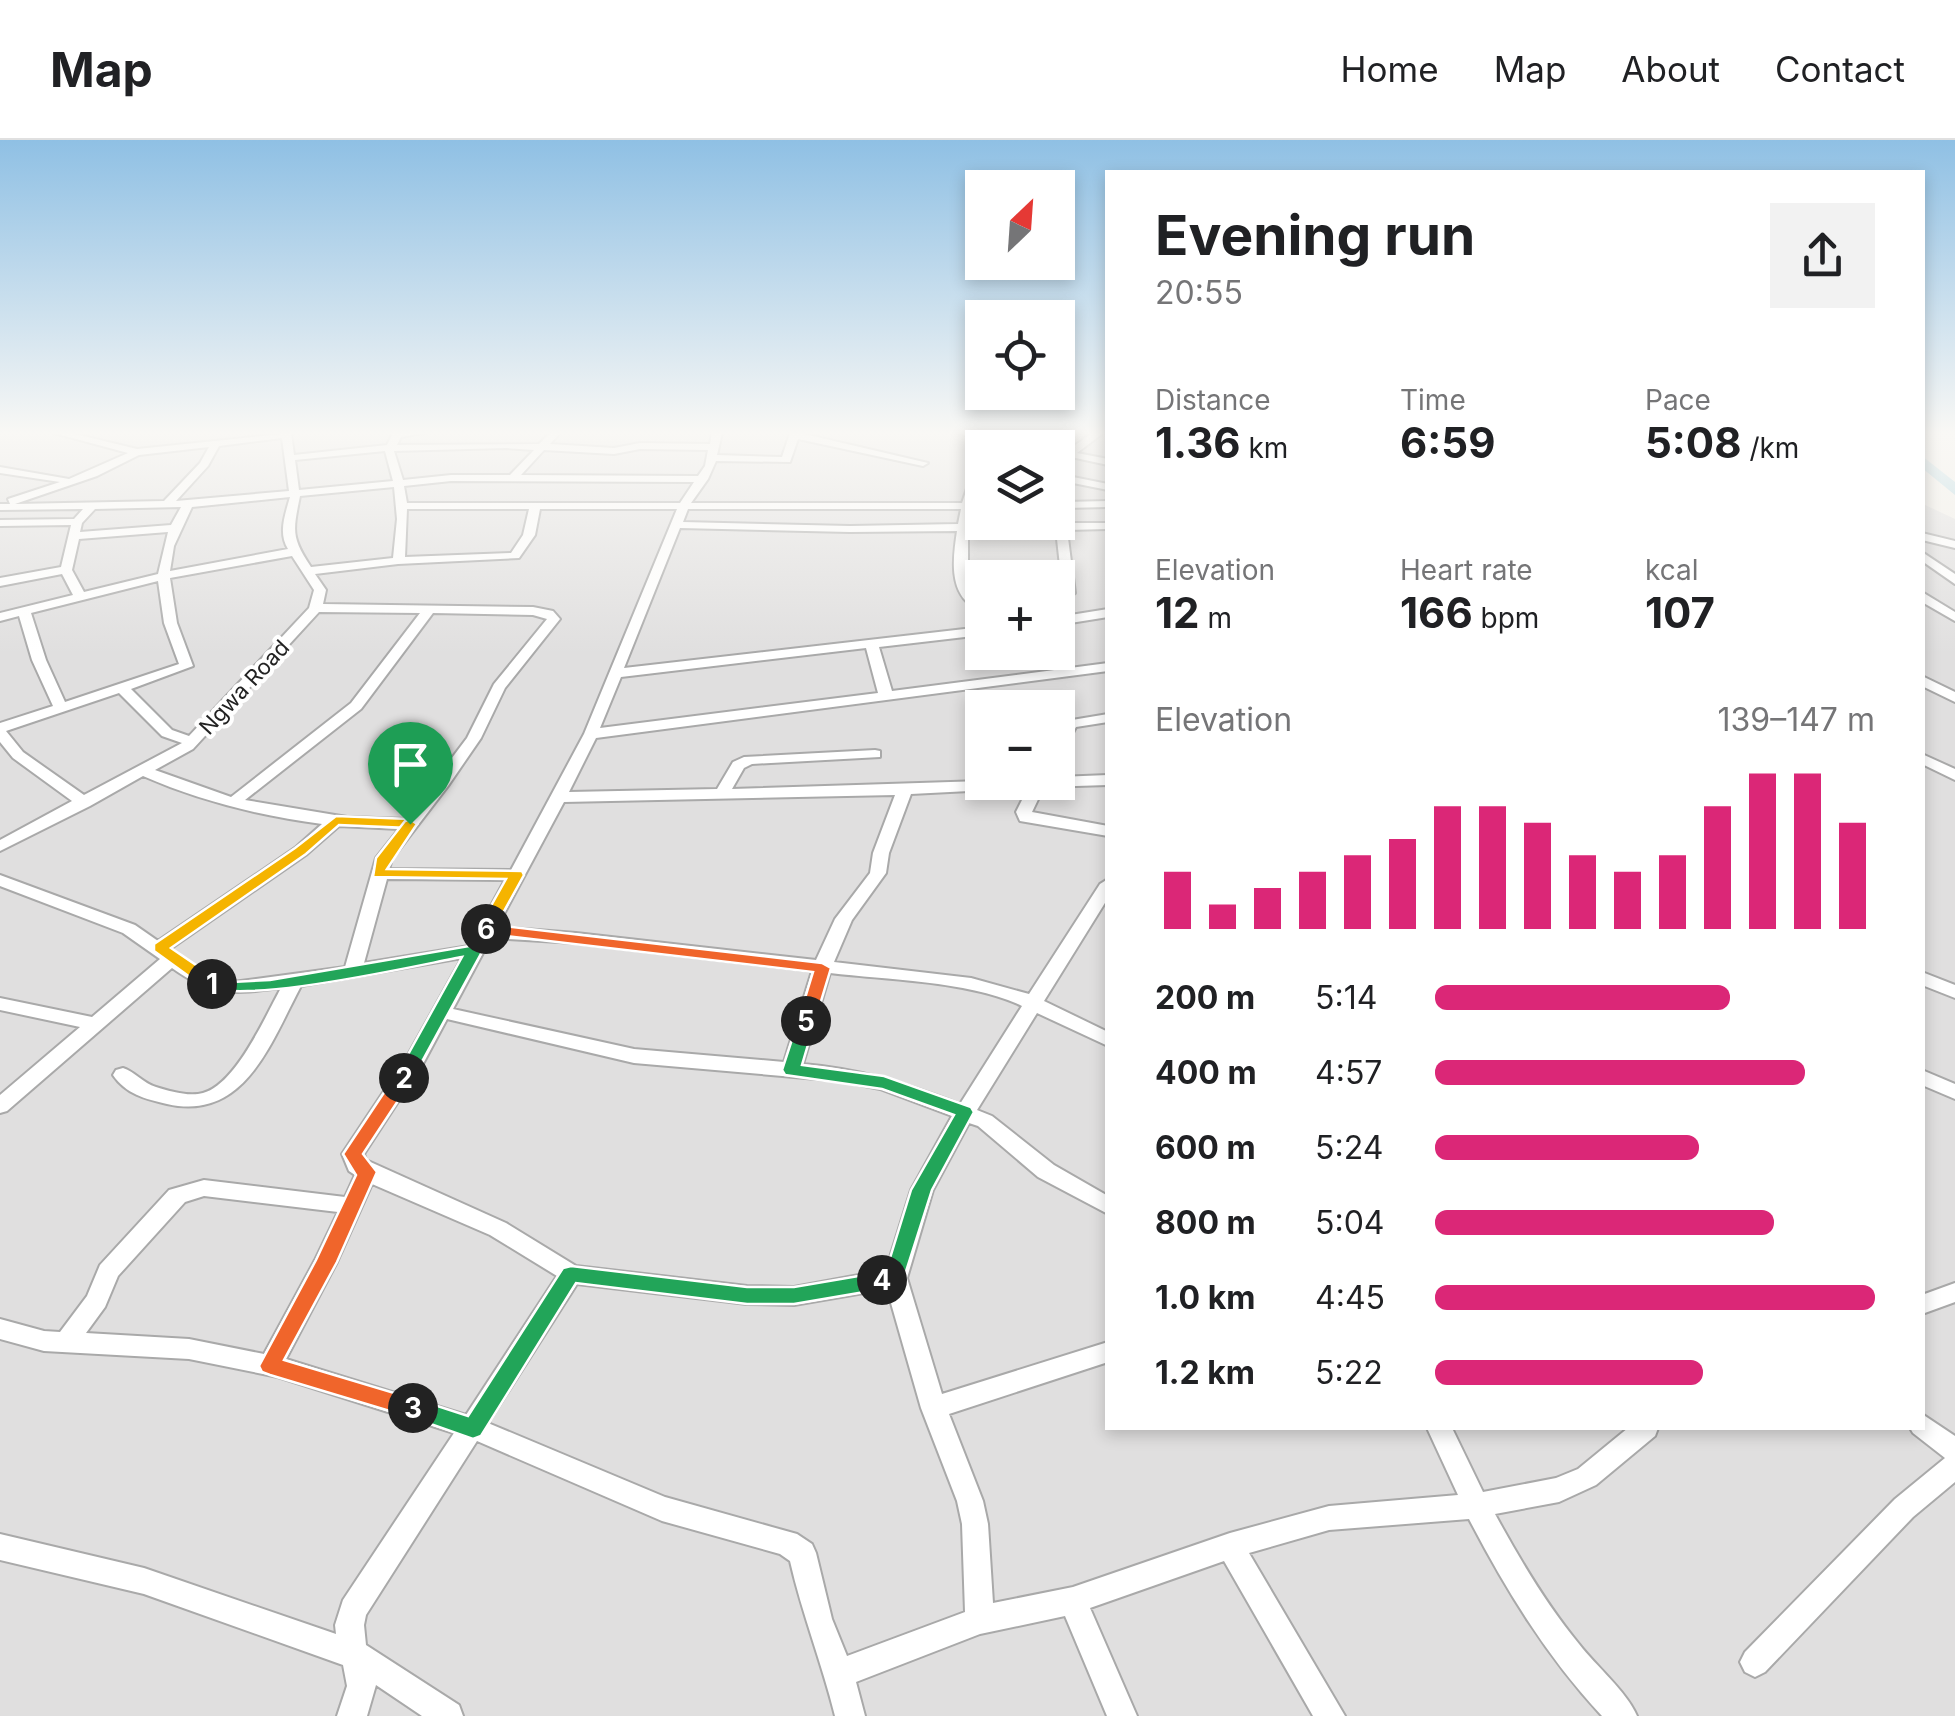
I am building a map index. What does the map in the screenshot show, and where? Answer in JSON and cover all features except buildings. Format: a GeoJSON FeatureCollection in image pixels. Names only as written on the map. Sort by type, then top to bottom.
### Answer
{"type":"FeatureCollection","features":[{"type":"Feature","properties":{"kind":"street"},"geometry":{"type":"LineString","coordinates":[[79,595],[66,570],[77,522],[91,507]]}},
{"type":"Feature","properties":{"kind":"street"},"geometry":{"type":"LineString","coordinates":[[85,803],[18,755],[0,730],[186,666],[165,612],[162,562],[187,507]]}},
{"type":"Feature","properties":{"kind":"street"},"geometry":{"type":"LineString","coordinates":[[292,507],[288,524],[293,552],[320,590],[315,608],[542,612],[554,619],[499,688],[474,738],[384,858],[353,970]]}},
{"type":"Feature","properties":{"kind":"street"},"geometry":{"type":"LineString","coordinates":[[398,560],[402,532],[399,507]]}},
{"type":"Feature","properties":{"kind":"street"},"geometry":{"type":"LineString","coordinates":[[308,571],[398,560],[515,556],[529,536],[535,507]]}},
{"type":"Feature","properties":{"kind":"street"},"geometry":{"type":"LineString","coordinates":[[544,507],[680,515],[780,527],[965,525],[961,580],[965,587]]}},
{"type":"Feature","properties":{"kind":"street"},"geometry":{"type":"LineString","coordinates":[[685,507],[617,673],[560,797],[417,1057],[353,1154],[357,1165],[367,1172],[490,1225],[548,1256],[571,1274],[763,1296],[830,1291],[895,1278]]}},
{"type":"Feature","properties":{"kind":"street"},"geometry":{"type":"LineString","coordinates":[[680,515],[770,507]]}},
{"type":"Feature","properties":{"kind":"street"},"geometry":{"type":"LineString","coordinates":[[780,527],[787,507]]}},
{"type":"Feature","properties":{"kind":"street"},"geometry":{"type":"LineString","coordinates":[[0,523],[77,522]]}},
{"type":"Feature","properties":{"kind":"street"},"geometry":{"type":"LineString","coordinates":[[1075,525],[1105,526]]}},
{"type":"Feature","properties":{"kind":"street"},"geometry":{"type":"LineString","coordinates":[[74,536],[176,528]]}},
{"type":"Feature","properties":{"kind":"street"},"geometry":{"type":"LineString","coordinates":[[1925,537],[1955,545]]}},
{"type":"Feature","properties":{"kind":"street"},"geometry":{"type":"LineString","coordinates":[[0,617],[163,576],[293,552]]}},
{"type":"Feature","properties":{"kind":"street"},"geometry":{"type":"LineString","coordinates":[[1925,557],[1955,580]]}},
{"type":"Feature","properties":{"kind":"street"},"geometry":{"type":"LineString","coordinates":[[0,582],[66,570]]}},
{"type":"Feature","properties":{"kind":"street"},"geometry":{"type":"LineString","coordinates":[[1925,598],[1955,617]]}},
{"type":"Feature","properties":{"kind":"street","name":"Ngwa Road"},"geometry":{"type":"LineString","coordinates":[[0,846],[146,771],[192,742],[215,722],[315,608]]}},
{"type":"Feature","properties":{"kind":"street"},"geometry":{"type":"LineString","coordinates":[[235,800],[356,706],[430,609]]}},
{"type":"Feature","properties":{"kind":"street"},"geometry":{"type":"LineString","coordinates":[[24,611],[39,660],[62,708]]}},
{"type":"Feature","properties":{"kind":"street"},"geometry":{"type":"LineString","coordinates":[[1075,618],[1105,613]]}},
{"type":"Feature","properties":{"kind":"street"},"geometry":{"type":"LineString","coordinates":[[617,673],[965,633]]}},
{"type":"Feature","properties":{"kind":"street"},"geometry":{"type":"LineString","coordinates":[[872,645],[886,695]]}},
{"type":"Feature","properties":{"kind":"street"},"geometry":{"type":"LineString","coordinates":[[590,734],[1105,667]]}},
{"type":"Feature","properties":{"kind":"street"},"geometry":{"type":"LineString","coordinates":[[1925,682],[1955,698]]}},
{"type":"Feature","properties":{"kind":"street"},"geometry":{"type":"LineString","coordinates":[[124,690],[168,733],[192,742]]}},
{"type":"Feature","properties":{"kind":"street"},"geometry":{"type":"LineString","coordinates":[[1075,723],[1105,718]]}},
{"type":"Feature","properties":{"kind":"street"},"geometry":{"type":"LineString","coordinates":[[722,794],[738,766],[749,760],[875,754]]}},
{"type":"Feature","properties":{"kind":"street"},"geometry":{"type":"LineString","coordinates":[[1925,760],[1955,775]]}},
{"type":"Feature","properties":{"kind":"street"},"geometry":{"type":"LineString","coordinates":[[146,771],[186,790],[235,800],[336,820],[410,824]]}},
{"type":"Feature","properties":{"kind":"street"},"geometry":{"type":"LineString","coordinates":[[1075,781],[1105,780]]}},
{"type":"Feature","properties":{"kind":"street"},"geometry":{"type":"LineString","coordinates":[[560,797],[965,787]]}},
{"type":"Feature","properties":{"kind":"street"},"geometry":{"type":"LineString","coordinates":[[792,1070],[822,968],[844,919],[878,873],[906,790]]}},
{"type":"Feature","properties":{"kind":"street"},"geometry":{"type":"LineString","coordinates":[[1030,800],[1024,812],[1026,818],[1105,830]]}},
{"type":"Feature","properties":{"kind":"street"},"geometry":{"type":"LineString","coordinates":[[0,1106],[96,1024],[166,953],[336,820]]}},
{"type":"Feature","properties":{"kind":"street"},"geometry":{"type":"LineString","coordinates":[[378,874],[516,875]]}},
{"type":"Feature","properties":{"kind":"street"},"geometry":{"type":"LineString","coordinates":[[0,880],[129,928],[214,985],[249,988],[294,981],[480,941],[576,938],[971,984],[1013,994],[1105,1038]]}},
{"type":"Feature","properties":{"kind":"street"},"geometry":{"type":"LineString","coordinates":[[980,1620],[975,1524],[934,1408],[895,1278],[922,1190],[965,1112],[1105,889]]}},
{"type":"Feature","properties":{"kind":"street"},"geometry":{"type":"LineString","coordinates":[[1925,979],[1955,992]]}},
{"type":"Feature","properties":{"kind":"street"},"geometry":{"type":"LineString","coordinates":[[123,1075],[132,1084],[166,1097],[213,1097],[248,1060],[294,981]]}},
{"type":"Feature","properties":{"kind":"street"},"geometry":{"type":"LineString","coordinates":[[0,1004],[96,1024]]}},
{"type":"Feature","properties":{"kind":"street"},"geometry":{"type":"LineString","coordinates":[[441,1012],[634,1056],[792,1070],[884,1083],[965,1112],[994,1127],[1046,1171],[1105,1204]]}},
{"type":"Feature","properties":{"kind":"street"},"geometry":{"type":"LineString","coordinates":[[1925,1078],[1955,1092]]}},
{"type":"Feature","properties":{"kind":"street"},"geometry":{"type":"LineString","coordinates":[[270,1366],[367,1172]]}},
{"type":"Feature","properties":{"kind":"street"},"geometry":{"type":"LineString","coordinates":[[66,1343],[97,1300],[108,1271],[177,1196],[204,1188],[352,1206]]}},
{"type":"Feature","properties":{"kind":"street"},"geometry":{"type":"LineString","coordinates":[[352,1716],[363,1691],[358,1656],[347,1629],[353,1610],[571,1274]]}},
{"type":"Feature","properties":{"kind":"street"},"geometry":{"type":"LineString","coordinates":[[1925,1304],[1955,1292]]}},
{"type":"Feature","properties":{"kind":"street"},"geometry":{"type":"LineString","coordinates":[[0,1330],[66,1343],[189,1349],[270,1366],[473,1428],[662,1509],[787,1543],[802,1554],[818,1619],[850,1716]]}},
{"type":"Feature","properties":{"kind":"street"},"geometry":{"type":"LineString","coordinates":[[934,1408],[1105,1353]]}},
{"type":"Feature","properties":{"kind":"street"},"geometry":{"type":"LineString","coordinates":[[1925,1427],[1955,1451]]}},
{"type":"Feature","properties":{"kind":"street"},"geometry":{"type":"LineString","coordinates":[[1440,1430],[1474,1506],[1552,1634],[1594,1688],[1622,1716]]}},
{"type":"Feature","properties":{"kind":"street"},"geometry":{"type":"LineString","coordinates":[[838,1674],[980,1620],[1073,1601],[1230,1546],[1330,1518],[1474,1506],[1559,1490],[1587,1477],[1644,1430]]}},
{"type":"Feature","properties":{"kind":"street"},"geometry":{"type":"LineString","coordinates":[[1755,1662],[1904,1508],[1955,1466]]}},
{"type":"Feature","properties":{"kind":"street"},"geometry":{"type":"LineString","coordinates":[[1230,1546],[1330,1716]]}},
{"type":"Feature","properties":{"kind":"street"},"geometry":{"type":"LineString","coordinates":[[0,1547],[144,1581],[358,1656],[448,1716]]}},
{"type":"Feature","properties":{"kind":"street"},"geometry":{"type":"LineString","coordinates":[[1073,1601],[1122,1716]]}},
{"type":"Feature","properties":{"kind":"shaded area"},"geometry":{"type":"Polygon","coordinates":[[[0,507],[965,507],[965,540],[1075,540],[1075,507],[1105,507],[1105,1430],[1925,1430],[1925,507],[1955,519],[1955,1716],[0,1716],[0,507]]]}},
{"type":"Feature","properties":{"kind":"route"},"geometry":{"type":"LineString","coordinates":[[336,820],[410,824],[390,848],[378,874],[516,875],[485,932],[576,938],[822,968],[792,1070],[884,1083],[965,1112],[922,1190],[895,1278],[794,1296],[747,1295],[571,1274],[473,1428],[270,1366],[326,1262],[367,1172],[353,1158],[358,1142],[417,1057],[475,950],[232,988],[200,979],[160,948],[301,851],[336,820]]}}]}
